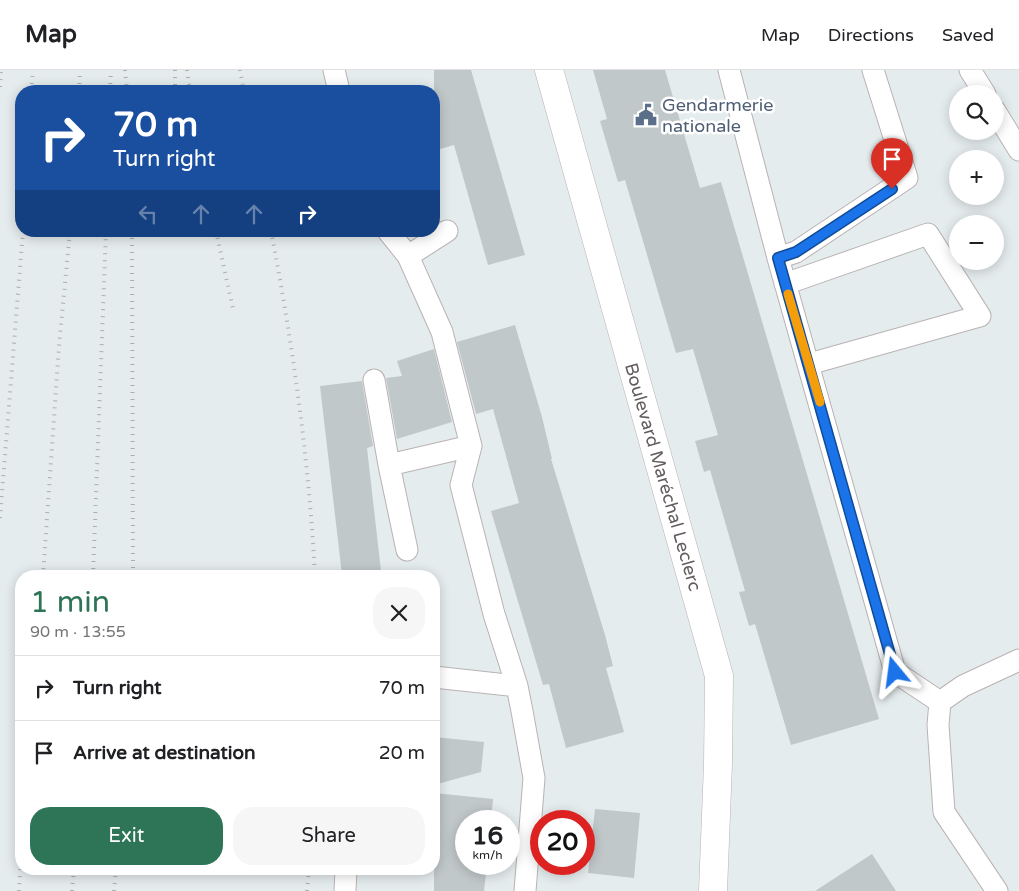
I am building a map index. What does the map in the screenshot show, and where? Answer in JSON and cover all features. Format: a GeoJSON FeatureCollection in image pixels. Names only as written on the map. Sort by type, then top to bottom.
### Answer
{"type":"FeatureCollection","features":[{"type":"Feature","properties":{"kind":"street","name":"Boulevard Maréchal Leclerc"},"geometry":{"type":"LineString","coordinates":[[549,70],[718,676],[718,764],[713,891]]}},
{"type":"Feature","properties":{"kind":"lane"},"geometry":{"type":"LineString","coordinates":[[334,70],[338,85]]}},
{"type":"Feature","properties":{"kind":"lane"},"geometry":{"type":"LineString","coordinates":[[729,70],[785,284],[895,672],[940,702]]}},
{"type":"Feature","properties":{"kind":"lane"},"geometry":{"type":"LineString","coordinates":[[778,258],[796,252],[907,178],[873,70]]}},
{"type":"Feature","properties":{"kind":"lane"},"geometry":{"type":"LineString","coordinates":[[970,70],[979,85]]}},
{"type":"Feature","properties":{"kind":"lane"},"geometry":{"type":"LineString","coordinates":[[1004,126],[1019,150]]}},
{"type":"Feature","properties":{"kind":"lane"},"geometry":{"type":"LineString","coordinates":[[440,235],[447,231]]}},
{"type":"Feature","properties":{"kind":"lane"},"geometry":{"type":"LineString","coordinates":[[785,284],[928,234],[980,316],[809,364]]}},
{"type":"Feature","properties":{"kind":"lane"},"geometry":{"type":"LineString","coordinates":[[393,237],[408,256],[442,332],[471,446],[461,486],[494,614],[517,686],[534,778],[525,891]]}},
{"type":"Feature","properties":{"kind":"lane"},"geometry":{"type":"LineString","coordinates":[[408,256],[438,237]]}},
{"type":"Feature","properties":{"kind":"lane"},"geometry":{"type":"LineString","coordinates":[[374,380],[406,550]]}},
{"type":"Feature","properties":{"kind":"lane"},"geometry":{"type":"LineString","coordinates":[[389,465],[471,446]]}},
{"type":"Feature","properties":{"kind":"lane"},"geometry":{"type":"LineString","coordinates":[[940,702],[963,686],[1019,660]]}},
{"type":"Feature","properties":{"kind":"lane"},"geometry":{"type":"LineString","coordinates":[[440,678],[517,686]]}},
{"type":"Feature","properties":{"kind":"lane"},"geometry":{"type":"LineString","coordinates":[[940,702],[938,725],[944,812],[997,891]]}},
{"type":"Feature","properties":{"kind":"lane"},"geometry":{"type":"LineString","coordinates":[[345,891],[346,875]]}},
{"type":"Feature","properties":{"kind":"building"},"geometry":{"type":"Polygon","coordinates":[[[434,70],[471,70],[525,255],[488,265],[454,145],[440,149],[440,85],[434,85],[434,70]]]}},
{"type":"Feature","properties":{"kind":"building"},"geometry":{"type":"Polygon","coordinates":[[[593,70],[665,70],[700,188],[721,182],[879,719],[791,745],[755,624],[749,626],[739,592],[745,591],[710,470],[704,472],[695,441],[718,435],[693,349],[676,353],[625,180],[618,182],[600,121],[607,119],[593,70]]]}},
{"type":"Feature","properties":{"kind":"building"},"geometry":{"type":"Polygon","coordinates":[[[515,325],[542,417],[551,459],[605,635],[613,666],[606,668],[624,732],[566,748],[549,684],[543,685],[491,511],[519,503],[493,409],[476,414],[457,342],[515,325]]]}},
{"type":"Feature","properties":{"kind":"building"},"geometry":{"type":"Polygon","coordinates":[[[434,349],[452,422],[397,439],[386,378],[402,376],[397,361],[434,349]]]}},
{"type":"Feature","properties":{"kind":"building"},"geometry":{"type":"Polygon","coordinates":[[[362,381],[373,446],[367,448],[381,570],[341,570],[320,386],[362,381]]]}},
{"type":"Feature","properties":{"kind":"building"},"geometry":{"type":"Polygon","coordinates":[[[440,738],[484,742],[481,772],[440,783],[440,738]]]}},
{"type":"Feature","properties":{"kind":"building"},"geometry":{"type":"Polygon","coordinates":[[[440,794],[493,799],[492,810],[455,810],[455,875],[486,875],[484,891],[434,891],[434,875],[440,875],[440,794]]]}},
{"type":"Feature","properties":{"kind":"building"},"geometry":{"type":"Polygon","coordinates":[[[595,810],[640,813],[634,878],[595,874],[595,810]]]}},
{"type":"Feature","properties":{"kind":"building"},"geometry":{"type":"Polygon","coordinates":[[[872,854],[896,891],[815,891],[872,854]]]}},
{"type":"Feature","properties":{"kind":"railway"},"geometry":{"type":"LineString","coordinates":[[0,87],[1,70]]}},
{"type":"Feature","properties":{"kind":"railway"},"geometry":{"type":"LineString","coordinates":[[32,85],[33,70]]}},
{"type":"Feature","properties":{"kind":"railway"},"geometry":{"type":"LineString","coordinates":[[79,85],[80,70]]}},
{"type":"Feature","properties":{"kind":"railway"},"geometry":{"type":"LineString","coordinates":[[110,85],[111,70]]}},
{"type":"Feature","properties":{"kind":"railway"},"geometry":{"type":"LineString","coordinates":[[125,70],[126,85]]}},
{"type":"Feature","properties":{"kind":"railway"},"geometry":{"type":"LineString","coordinates":[[175,70],[175,85]]}},
{"type":"Feature","properties":{"kind":"railway"},"geometry":{"type":"LineString","coordinates":[[187,70],[189,85]]}},
{"type":"Feature","properties":{"kind":"railway"},"geometry":{"type":"LineString","coordinates":[[240,70],[243,85]]}},
{"type":"Feature","properties":{"kind":"railway"},"geometry":{"type":"LineString","coordinates":[[0,518],[23,237]]}},
{"type":"Feature","properties":{"kind":"railway"},"geometry":{"type":"LineString","coordinates":[[43,570],[59,346],[69,237]]}},
{"type":"Feature","properties":{"kind":"railway"},"geometry":{"type":"LineString","coordinates":[[93,570],[106,237]]}},
{"type":"Feature","properties":{"kind":"railway"},"geometry":{"type":"LineString","coordinates":[[132,237],[133,570]]}},
{"type":"Feature","properties":{"kind":"railway"},"geometry":{"type":"LineString","coordinates":[[217,237],[233,309]]}},
{"type":"Feature","properties":{"kind":"railway"},"geometry":{"type":"LineString","coordinates":[[272,237],[299,403],[309,490],[315,570]]}},
{"type":"Feature","properties":{"kind":"railway"},"geometry":{"type":"LineString","coordinates":[[19,891],[20,875]]}},
{"type":"Feature","properties":{"kind":"railway"},"geometry":{"type":"LineString","coordinates":[[72,891],[73,875]]}},
{"type":"Feature","properties":{"kind":"railway"},"geometry":{"type":"LineString","coordinates":[[114,891],[115,875]]}},
{"type":"Feature","properties":{"kind":"railway"},"geometry":{"type":"LineString","coordinates":[[307,891],[308,875]]}},
{"type":"Feature","properties":{"kind":"slow traffic"},"geometry":{"type":"LineString","coordinates":[[788,294],[820,402]]}},
{"type":"Feature","properties":{"kind":"place","name":"Gendarmerie nationale"},"geometry":{"type":"Point","coordinates":[646,115]}},
{"type":"Feature","properties":{"kind":"route"},"geometry":{"type":"LineString","coordinates":[[892,189],[796,252],[778,258],[895,672]]}}]}
